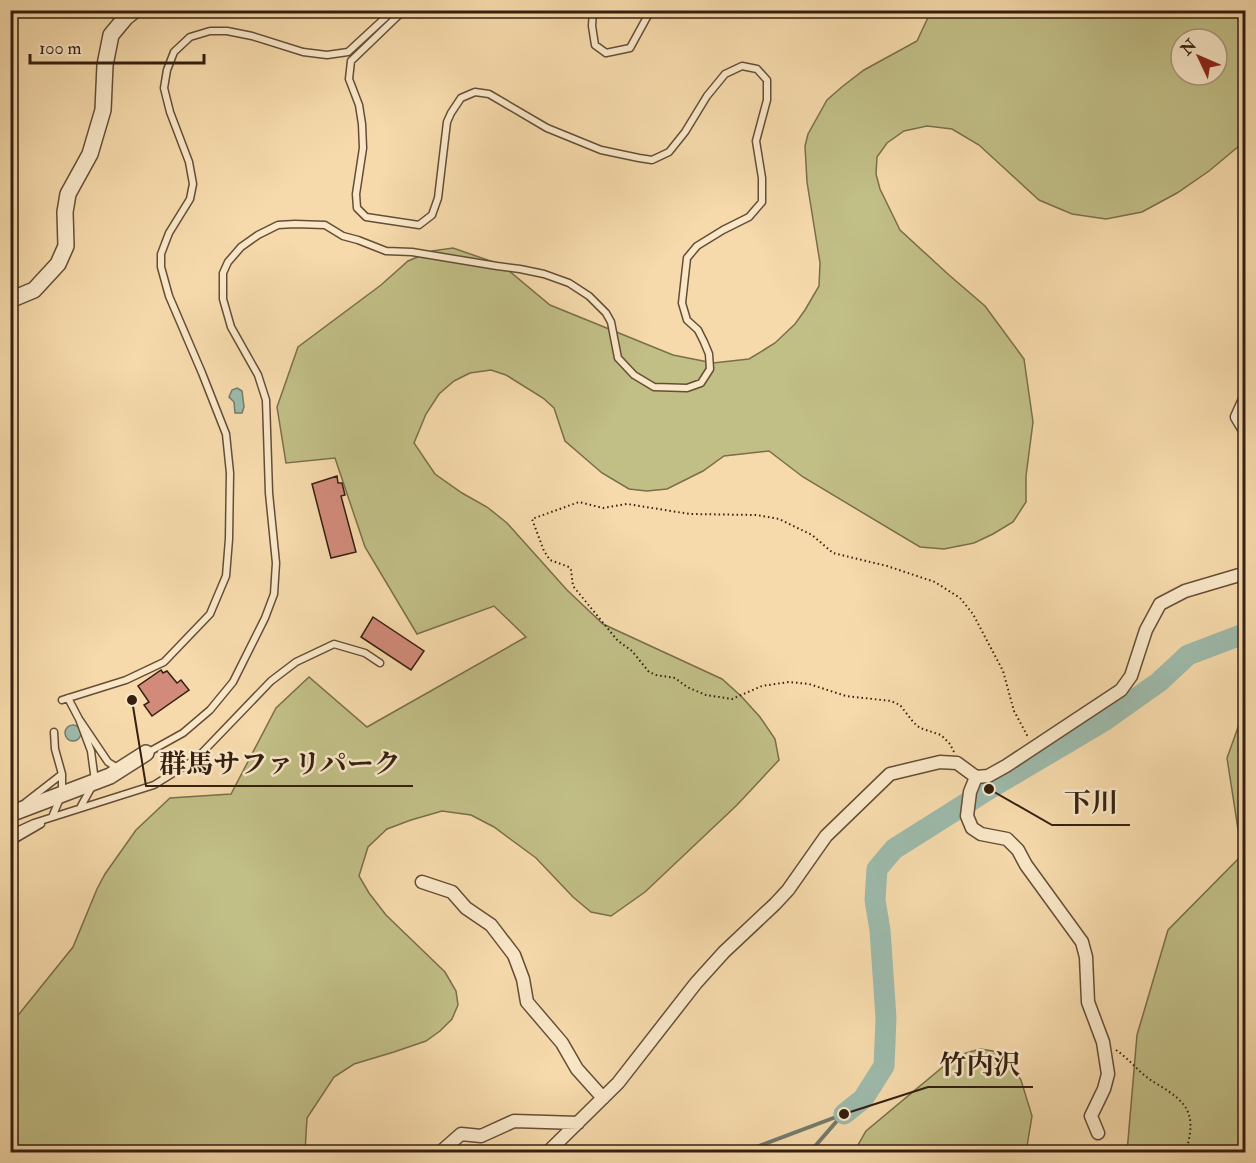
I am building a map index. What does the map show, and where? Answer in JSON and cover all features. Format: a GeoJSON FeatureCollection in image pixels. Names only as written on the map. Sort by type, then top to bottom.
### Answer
{"type":"FeatureCollection","features":[{"type":"Feature","properties":{"kind":"street"},"geometry":{"type":"LineString","coordinates":[[10,300],[34,290],[58,264],[66,246],[65,213],[68,194],[90,154],[103,110],[105,65],[111,35],[135,10]]}},
{"type":"Feature","properties":{"kind":"street"},"geometry":{"type":"LineString","coordinates":[[1245,397],[1237,417],[1245,432]]}},
{"type":"Feature","properties":{"kind":"street"},"geometry":{"type":"LineString","coordinates":[[548,1152],[618,1083],[696,983],[724,952],[788,890],[826,836],[890,774],[939,762],[957,763],[976,777],[988,776],[1121,690],[1131,676],[1146,630],[1160,604],[1185,591],[1245,573]]}},
{"type":"Feature","properties":{"kind":"street"},"geometry":{"type":"LineString","coordinates":[[11,814],[110,776],[146,753]]}},
{"type":"Feature","properties":{"kind":"street"},"geometry":{"type":"LineString","coordinates":[[976,777],[970,792],[966,816],[972,828],[981,834],[1007,839],[1018,849],[1026,865],[1082,942],[1086,957],[1088,1002],[1103,1042],[1108,1074],[1104,1089],[1090,1116],[1098,1133]]}},
{"type":"Feature","properties":{"kind":"street"},"geometry":{"type":"LineString","coordinates":[[422,882],[452,892],[466,908],[491,925],[514,955],[523,979],[527,1002],[562,1043],[577,1069],[603,1098]]}},
{"type":"Feature","properties":{"kind":"street"},"geometry":{"type":"LineString","coordinates":[[442,1152],[461,1134],[481,1136],[514,1121],[578,1123]]}},
{"type":"Feature","properties":{"kind":"lane"},"geometry":{"type":"LineString","coordinates":[[119,770],[108,762],[65,699],[126,680],[164,662],[210,614],[226,576],[229,539],[230,484],[226,434],[169,296],[161,267],[161,254],[169,233],[190,199],[193,184],[189,162],[170,112],[164,87],[167,70],[174,52],[190,37],[210,31],[227,30],[303,52],[327,55],[348,52],[387,16],[388,10]]}},
{"type":"Feature","properties":{"kind":"lane"},"geometry":{"type":"LineString","coordinates":[[146,753],[183,733],[210,710],[233,682],[265,618],[274,594],[276,563],[269,493],[266,400],[258,375],[231,327],[223,299],[223,273],[234,254],[249,241],[278,225],[325,225],[343,236],[386,251],[412,252],[520,268],[544,274],[569,283],[589,296],[606,313],[611,322],[618,358],[634,375],[654,387],[687,388],[701,383],[710,369],[709,354],[704,342],[698,330],[687,320],[682,303],[687,258],[697,246],[749,217],[762,202],[762,178],[756,141],[767,100],[767,80],[757,69],[742,66],[725,74],[669,152],[652,159],[600,150],[547,128],[489,94],[475,92],[461,98],[447,122],[438,198],[432,215],[419,225],[366,218],[357,208],[356,194],[363,148],[359,105],[349,79],[351,61],[404,10]]}},
{"type":"Feature","properties":{"kind":"lane"},"geometry":{"type":"LineString","coordinates":[[593,10],[592,26],[595,45],[606,53],[630,48],[652,10]]}},
{"type":"Feature","properties":{"kind":"lane"},"geometry":{"type":"LineString","coordinates":[[10,834],[34,823],[154,785],[196,759],[272,681],[296,662],[334,644],[365,653],[380,663]]}},
{"type":"Feature","properties":{"kind":"lane"},"geometry":{"type":"LineString","coordinates":[[79,719],[91,751],[95,781],[80,808]]}},
{"type":"Feature","properties":{"kind":"lane"},"geometry":{"type":"LineString","coordinates":[[10,842],[52,817],[62,794],[62,774],[54,732]]}},
{"type":"Feature","properties":{"kind":"lane"},"geometry":{"type":"LineString","coordinates":[[11,814],[62,774]]}},
{"type":"Feature","properties":{"kind":"path"},"geometry":{"type":"LineString","coordinates":[[957,763],[957,756],[941,735],[920,728],[900,705],[891,701],[846,696],[809,684],[789,682],[762,686],[732,699],[706,695],[687,687],[675,678],[649,672],[632,651],[618,641],[573,585],[569,567],[549,560],[532,519],[579,502],[603,508],[627,504],[690,514],[756,515],[779,519],[812,535],[833,553],[887,566],[934,582],[960,598],[973,614],[1003,671],[1014,711],[1029,740],[1036,747]]}},
{"type":"Feature","properties":{"kind":"path"},"geometry":{"type":"LineString","coordinates":[[1103,1042],[1123,1055],[1147,1078],[1170,1092],[1186,1106],[1191,1123],[1191,1133],[1186,1152]]}},
{"type":"Feature","properties":{"kind":"shaded area"},"geometry":{"type":"Polygon","coordinates":[[[931,11],[1245,11],[1245,141],[1209,171],[1177,193],[1142,212],[1106,219],[1072,214],[1039,200],[979,145],[952,129],[927,126],[904,131],[887,143],[877,157],[876,174],[880,189],[900,230],[985,306],[1024,359],[1033,422],[1026,476],[1026,502],[1013,522],[974,543],[944,549],[920,547],[803,477],[769,451],[724,456],[703,471],[667,489],[647,491],[629,489],[602,473],[565,441],[554,408],[543,398],[506,375],[491,370],[470,373],[454,381],[439,394],[426,414],[414,443],[435,474],[487,507],[507,523],[567,590],[603,624],[722,679],[760,717],[775,739],[779,760],[737,805],[645,892],[611,916],[591,912],[573,897],[536,858],[494,827],[471,815],[442,811],[387,829],[368,847],[359,876],[386,915],[445,972],[456,991],[458,1005],[452,1019],[426,1041],[354,1064],[334,1077],[307,1118],[305,1152],[11,1152],[11,1024],[73,947],[105,874],[136,830],[170,798],[231,794],[276,708],[309,677],[367,727],[526,637],[494,606],[417,634],[365,547],[335,458],[286,463],[277,407],[298,347],[381,285],[408,261],[432,251],[453,248],[502,265],[550,305],[673,355],[713,363],[749,359],[775,343],[795,324],[819,286],[820,263],[807,182],[805,146],[808,134],[827,100],[864,70],[917,41],[931,11]]]}},
{"type":"Feature","properties":{"kind":"shaded area"},"geometry":{"type":"Polygon","coordinates":[[[237,388],[242,391],[244,407],[242,413],[235,413],[234,402],[229,397],[232,390],[237,388]]]}},
{"type":"Feature","properties":{"kind":"shaded area"},"geometry":{"type":"Polygon","coordinates":[[[1245,708],[1245,1152],[1127,1152],[1137,1035],[1168,930],[1242,855],[1227,758],[1245,708]]]}},
{"type":"Feature","properties":{"kind":"shaded area"},"geometry":{"type":"Polygon","coordinates":[[[70,725],[76,725],[81,733],[79,739],[70,741],[65,736],[65,730],[70,725]]]}},
{"type":"Feature","properties":{"kind":"shaded area"},"geometry":{"type":"Polygon","coordinates":[[[980,1049],[993,1051],[1010,1063],[1021,1080],[1032,1116],[1026,1152],[854,1152],[866,1131],[956,1056],[980,1049]]]}},
{"type":"Feature","properties":{"kind":"building"},"geometry":{"type":"Polygon","coordinates":[[[337,476],[338,483],[342,483],[345,495],[341,496],[356,552],[331,558],[312,484],[337,476]]]}},
{"type":"Feature","properties":{"kind":"building"},"geometry":{"type":"Polygon","coordinates":[[[373,617],[424,651],[411,670],[361,637],[373,617]]]}},
{"type":"Feature","properties":{"kind":"building"},"geometry":{"type":"Polygon","coordinates":[[[161,670],[163,673],[167,671],[177,683],[181,680],[189,690],[152,716],[144,705],[149,702],[138,686],[161,670]]]}},
{"type":"Feature","properties":{"kind":"waterway"},"geometry":{"type":"LineString","coordinates":[[844,1114],[863,1099],[884,1066],[886,1018],[880,930],[875,900],[877,869],[894,849],[1104,721],[1159,682],[1188,655],[1246,633]]}},
{"type":"Feature","properties":{"kind":"waterway"},"geometry":{"type":"LineString","coordinates":[[810,1152],[843,1114]]}},
{"type":"Feature","properties":{"kind":"waterway"},"geometry":{"type":"LineString","coordinates":[[743,1152],[844,1114]]}},
{"type":"Feature","properties":{"kind":"place","name":"群馬サファリパーク"},"geometry":{"type":"Point","coordinates":[132,700]}},
{"type":"Feature","properties":{"kind":"place","name":"下川"},"geometry":{"type":"Point","coordinates":[989,789]}},
{"type":"Feature","properties":{"kind":"place","name":"竹内沢"},"geometry":{"type":"Point","coordinates":[844,1114]}}]}
